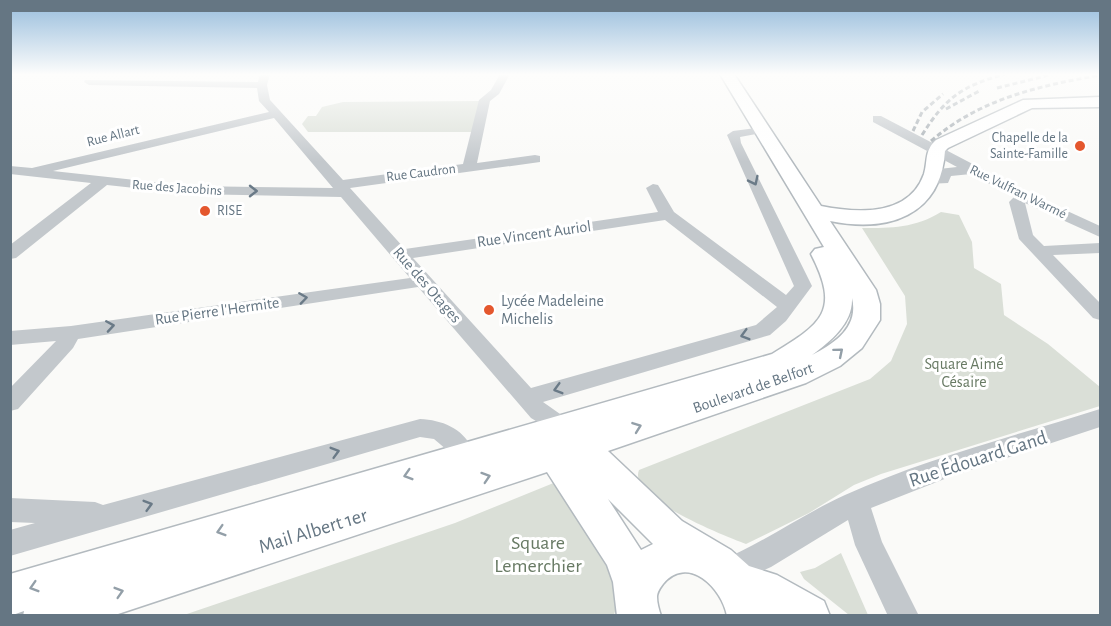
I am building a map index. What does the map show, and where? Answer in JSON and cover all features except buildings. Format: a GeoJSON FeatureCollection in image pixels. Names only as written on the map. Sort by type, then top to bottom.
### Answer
{"type":"FeatureCollection","features":[{"type":"Feature","properties":{"kind":"main road","name":"Boulevard de Belfort"},"geometry":{"type":"LineString","coordinates":[[737,103],[746,131],[806,211]]}},
{"type":"Feature","properties":{"kind":"main road","name":"Boulevard de Belfort"},"geometry":{"type":"LineString","coordinates":[[552,429],[782,361],[808,345],[830,326],[839,309],[841,290],[806,211],[740,103]]}},
{"type":"Feature","properties":{"kind":"main road"},"geometry":{"type":"LineString","coordinates":[[806,211],[840,218],[876,217],[894,213],[924,195],[932,181],[936,150],[942,144],[1029,103]]}},
{"type":"Feature","properties":{"kind":"main road"},"geometry":{"type":"LineString","coordinates":[[552,429],[668,533],[729,582]]}},
{"type":"Feature","properties":{"kind":"main road"},"geometry":{"type":"LineString","coordinates":[[552,429],[622,555],[638,604]]}},
{"type":"Feature","properties":{"kind":"main road","name":"Mail Albert 1er"},"geometry":{"type":"LineString","coordinates":[[10,594],[458,460],[552,429]]}},
{"type":"Feature","properties":{"kind":"main road","name":"Mail Albert 1er"},"geometry":{"type":"LineString","coordinates":[[44,615],[552,429]]}},
{"type":"Feature","properties":{"kind":"main road"},"geometry":{"type":"LineString","coordinates":[[638,604],[646,570],[655,563],[676,554],[729,582],[762,589],[809,615]]}},
{"type":"Feature","properties":{"kind":"street","name":"Rue des Otages"},"geometry":{"type":"LineString","coordinates":[[267,103],[552,429]]}},
{"type":"Feature","properties":{"kind":"street","name":"Rue Caudron"},"geometry":{"type":"LineString","coordinates":[[342,189],[470,167],[486,103]]}},
{"type":"Feature","properties":{"kind":"street","name":"Rue Allart"},"geometry":{"type":"LineString","coordinates":[[27,173],[277,114]]}},
{"type":"Feature","properties":{"kind":"street","name":"Rue Vulfran Warmé"},"geometry":{"type":"LineString","coordinates":[[877,120],[1023,196],[1101,232]]}},
{"type":"Feature","properties":{"kind":"street"},"geometry":{"type":"LineString","coordinates":[[552,429],[763,330],[788,306],[803,286],[735,143],[734,135],[746,131]]}},
{"type":"Feature","properties":{"kind":"street"},"geometry":{"type":"LineString","coordinates":[[470,167],[535,159]]}},
{"type":"Feature","properties":{"kind":"street"},"geometry":{"type":"LineString","coordinates":[[932,181],[943,180],[944,172],[949,169],[977,172]]}},
{"type":"Feature","properties":{"kind":"street","name":"Rue des Jacobins"},"geometry":{"type":"LineString","coordinates":[[10,170],[190,190],[342,189]]}},
{"type":"Feature","properties":{"kind":"street"},"geometry":{"type":"LineString","coordinates":[[10,254],[102,182]]}},
{"type":"Feature","properties":{"kind":"street"},"geometry":{"type":"LineString","coordinates":[[653,188],[668,215],[788,306]]}},
{"type":"Feature","properties":{"kind":"street"},"geometry":{"type":"LineString","coordinates":[[1023,196],[1017,202],[1025,236],[1101,314]]}},
{"type":"Feature","properties":{"kind":"street","name":"Rue Vincent Auriol"},"geometry":{"type":"LineString","coordinates":[[401,255],[668,215]]}},
{"type":"Feature","properties":{"kind":"street"},"geometry":{"type":"LineString","coordinates":[[1081,223],[1101,219]]}},
{"type":"Feature","properties":{"kind":"street"},"geometry":{"type":"LineString","coordinates":[[1040,251],[1101,248]]}},
{"type":"Feature","properties":{"kind":"street","name":"Rue Pierre l'Hermite"},"geometry":{"type":"LineString","coordinates":[[10,338],[72,333],[424,281]]}},
{"type":"Feature","properties":{"kind":"street"},"geometry":{"type":"LineString","coordinates":[[10,404],[66,343],[72,333]]}},
{"type":"Feature","properties":{"kind":"street","name":"Rue Édouard Gand"},"geometry":{"type":"LineString","coordinates":[[729,582],[821,521],[856,503],[900,485],[1101,418]]}},
{"type":"Feature","properties":{"kind":"street"},"geometry":{"type":"LineString","coordinates":[[10,543],[420,428],[429,428],[451,436],[460,448],[458,460]]}},
{"type":"Feature","properties":{"kind":"street"},"geometry":{"type":"LineString","coordinates":[[856,503],[869,545],[904,615]]}},
{"type":"Feature","properties":{"kind":"street"},"geometry":{"type":"LineString","coordinates":[[10,510],[114,514]]}},
{"type":"Feature","properties":{"kind":"green space"},"geometry":{"type":"Polygon","coordinates":[[[338,103],[480,103],[473,132],[308,132],[302,124],[308,116],[316,116],[322,107],[338,103]]]}},
{"type":"Feature","properties":{"kind":"green space","name":"Square Aimé Césaire"},"geometry":{"type":"Polygon","coordinates":[[[941,212],[959,215],[972,242],[974,268],[1001,284],[1004,315],[1048,344],[1100,387],[1100,406],[881,474],[854,485],[809,513],[746,544],[680,515],[648,492],[639,481],[639,470],[870,379],[891,361],[907,324],[905,296],[862,228],[912,224],[941,212]]]}},
{"type":"Feature","properties":{"kind":"green space","name":"Square Lemerchier"},"geometry":{"type":"Polygon","coordinates":[[[556,482],[622,586],[614,615],[181,616],[455,523],[556,482]]]}},
{"type":"Feature","properties":{"kind":"green space"},"geometry":{"type":"Polygon","coordinates":[[[841,553],[868,615],[849,615],[804,579],[800,572],[815,568],[841,553]]]}},
{"type":"Feature","properties":{"kind":"railway"},"geometry":{"type":"LineString","coordinates":[[913,131],[922,112],[932,103]]}},
{"type":"Feature","properties":{"kind":"railway"},"geometry":{"type":"LineString","coordinates":[[922,135],[946,103]]}},
{"type":"Feature","properties":{"kind":"railway"},"geometry":{"type":"LineString","coordinates":[[946,109],[957,103]]}},
{"type":"Feature","properties":{"kind":"railway"},"geometry":{"type":"LineString","coordinates":[[931,141],[969,115],[994,103]]}},
{"type":"Feature","properties":{"kind":"place","name":"Chapelle de la Sainte-Famille"},"geometry":{"type":"Point","coordinates":[1080,146]}},
{"type":"Feature","properties":{"kind":"place","name":"RISE"},"geometry":{"type":"Point","coordinates":[205,211]}},
{"type":"Feature","properties":{"kind":"place","name":"Lycée Madeleine Michelis"},"geometry":{"type":"Point","coordinates":[489,310]}}]}
